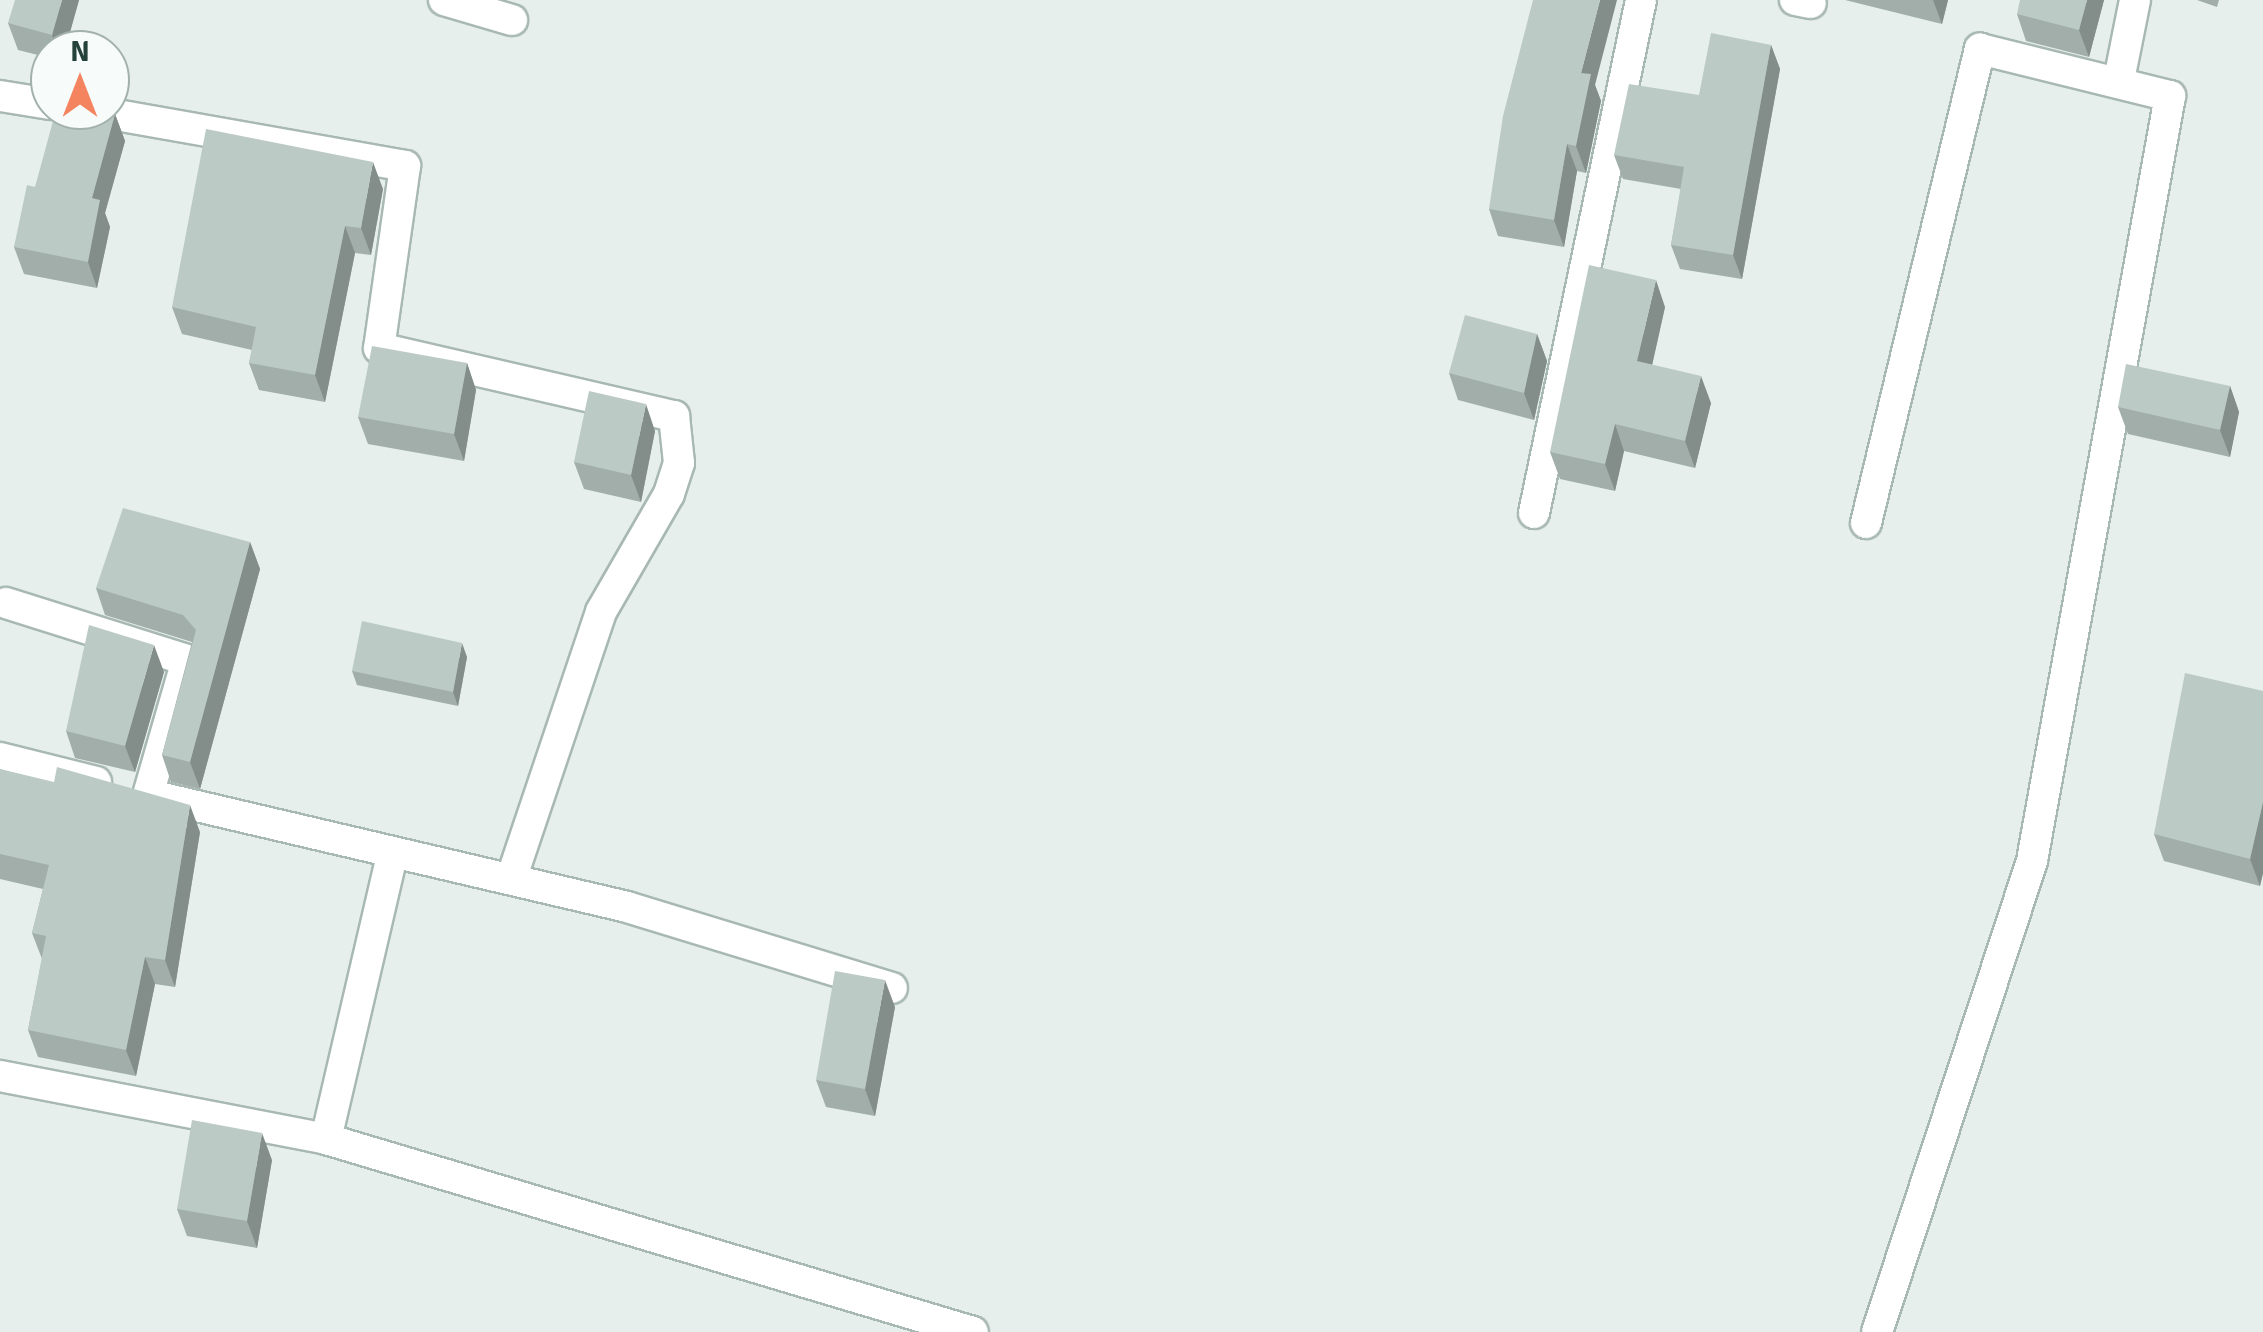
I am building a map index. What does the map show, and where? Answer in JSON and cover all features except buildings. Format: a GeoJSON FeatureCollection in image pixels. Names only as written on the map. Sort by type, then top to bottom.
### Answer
{"type":"FeatureCollection","features":[{"type":"Feature","properties":{"kind":"street"},"geometry":{"type":"LineString","coordinates":[[444,0],[512,20]]}},
{"type":"Feature","properties":{"kind":"street"},"geometry":{"type":"LineString","coordinates":[[1534,514],[1641,0]]}},
{"type":"Feature","properties":{"kind":"street"},"geometry":{"type":"LineString","coordinates":[[2119,80],[2135,0]]}},
{"type":"Feature","properties":{"kind":"street"},"geometry":{"type":"LineString","coordinates":[[1866,523],[1980,49],[2119,80],[2170,96],[2032,861],[1877,1332]]}},
{"type":"Feature","properties":{"kind":"street"},"geometry":{"type":"LineString","coordinates":[[0,96],[30,101]]}},
{"type":"Feature","properties":{"kind":"street"},"geometry":{"type":"LineString","coordinates":[[130,117],[405,166],[379,348],[674,416],[679,463],[669,494],[601,612],[511,879]]}},
{"type":"Feature","properties":{"kind":"street"},"geometry":{"type":"LineString","coordinates":[[6,602],[187,660],[148,794]]}},
{"type":"Feature","properties":{"kind":"street"},"geometry":{"type":"LineString","coordinates":[[0,758],[392,855],[627,906],[892,988]]}},
{"type":"Feature","properties":{"kind":"street"},"geometry":{"type":"LineString","coordinates":[[326,1139],[392,855]]}},
{"type":"Feature","properties":{"kind":"street"},"geometry":{"type":"LineString","coordinates":[[0,1076],[326,1139],[973,1332]]}}]}
